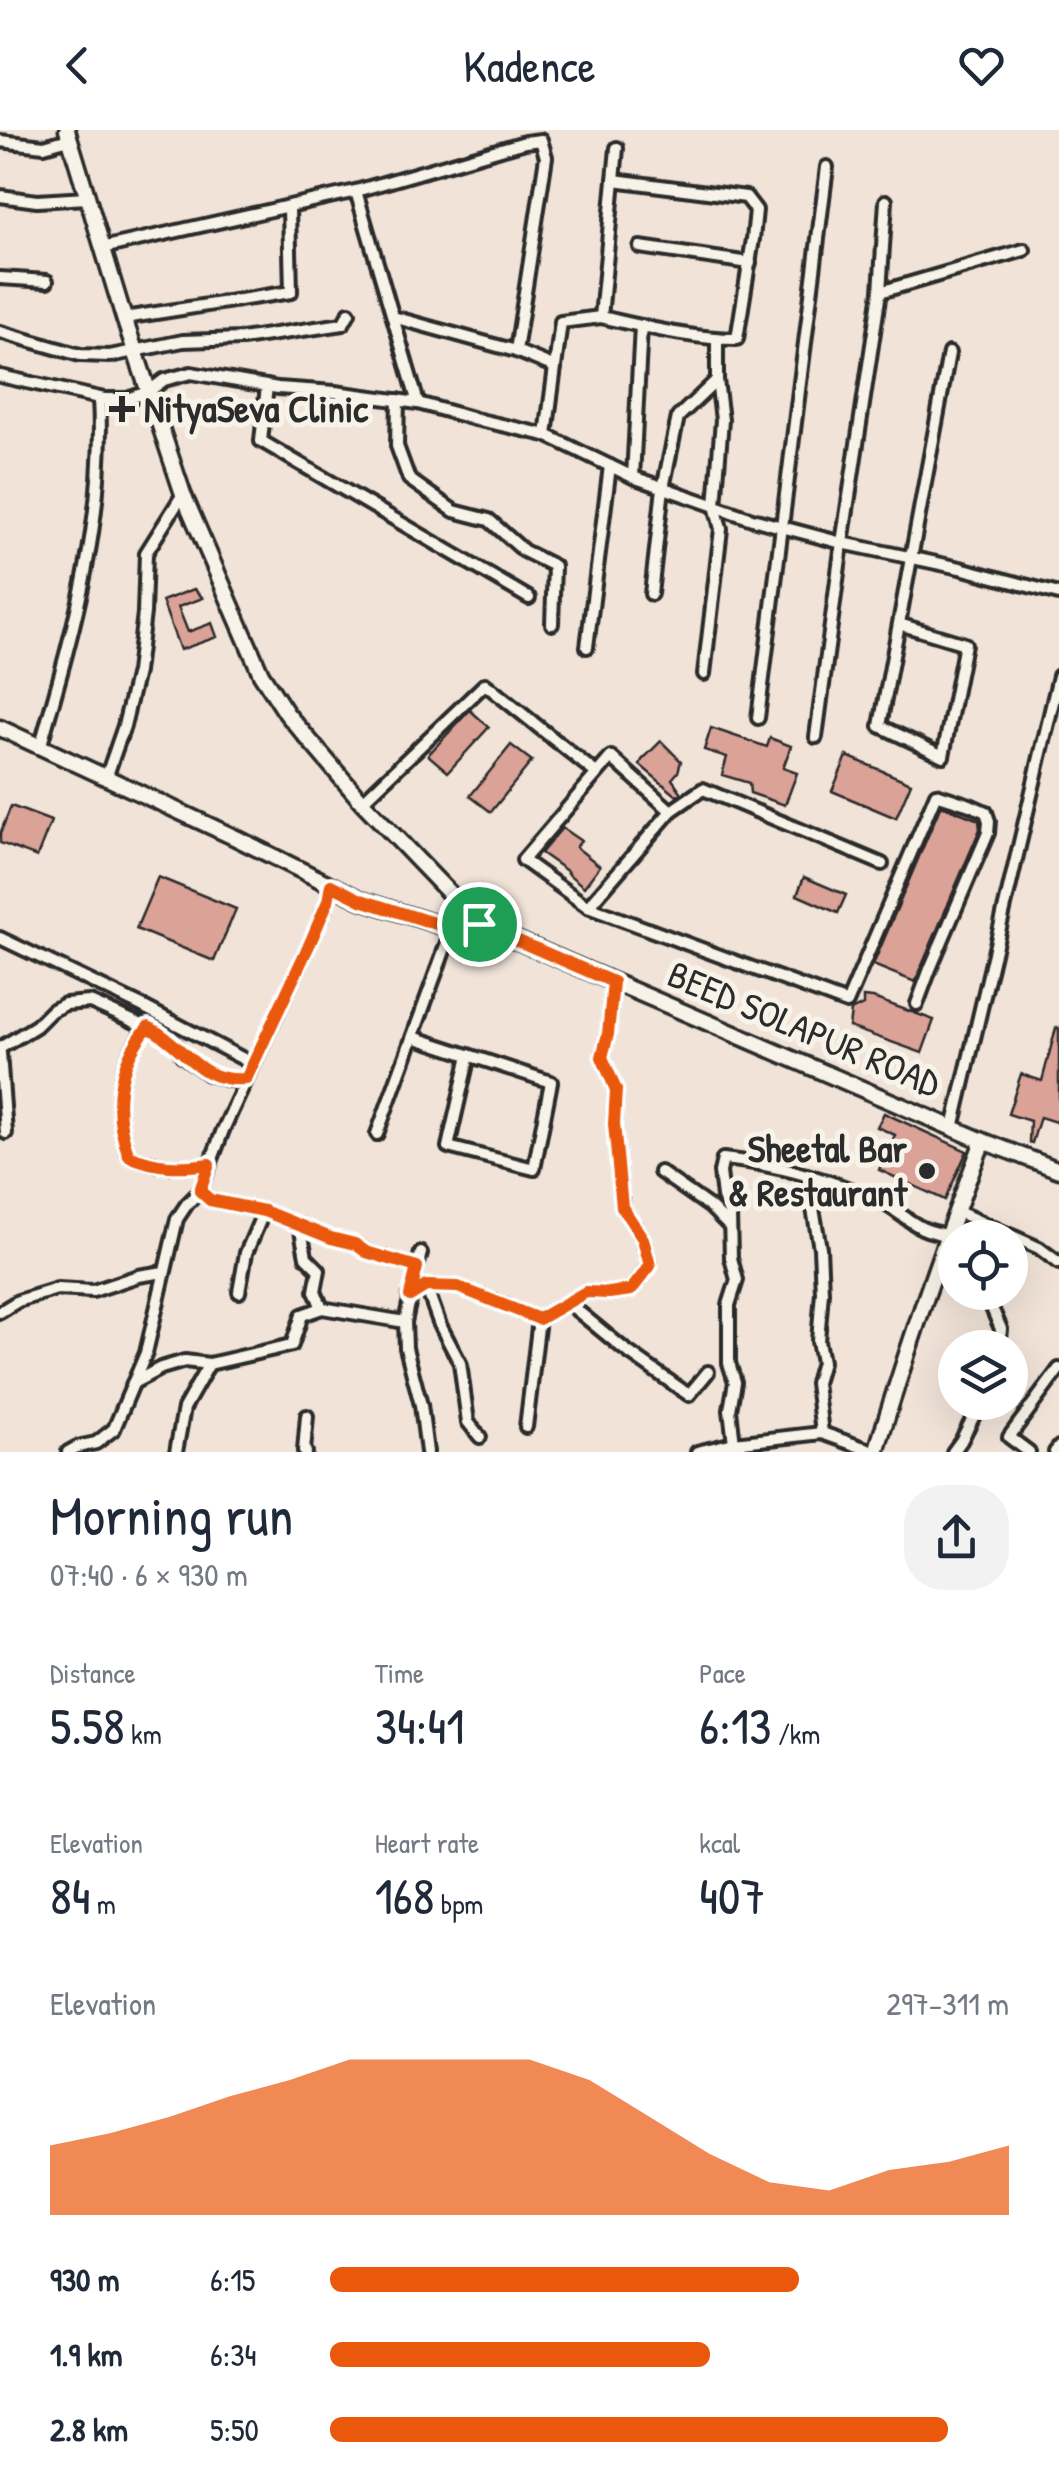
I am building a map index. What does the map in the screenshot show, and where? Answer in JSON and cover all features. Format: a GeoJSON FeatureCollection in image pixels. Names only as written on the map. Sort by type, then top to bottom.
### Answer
{"type":"FeatureCollection","features":[{"type":"Feature","properties":{"kind":"main road","name":"BEED SOLAPUR ROAD"},"geometry":{"type":"LineString","coordinates":[[68,134],[124,318],[184,494],[262,674],[287,714],[362,802],[479,924],[1059,1170]]}},
{"type":"Feature","properties":{"kind":"main road"},"geometry":{"type":"LineString","coordinates":[[0,728],[361,900],[452,929],[479,924]]}},
{"type":"Feature","properties":{"kind":"main road"},"geometry":{"type":"LineString","coordinates":[[954,1220],[983,1141]]}},
{"type":"Feature","properties":{"kind":"main road"},"geometry":{"type":"LineString","coordinates":[[875,1452],[902,1363],[938,1273]]}},
{"type":"Feature","properties":{"kind":"street"},"geometry":{"type":"LineString","coordinates":[[0,141],[44,146],[68,134]]}},
{"type":"Feature","properties":{"kind":"street"},"geometry":{"type":"LineString","coordinates":[[102,248],[289,208],[541,140],[546,157],[516,352]]}},
{"type":"Feature","properties":{"kind":"street"},"geometry":{"type":"LineString","coordinates":[[601,317],[617,148]]}},
{"type":"Feature","properties":{"kind":"street"},"geometry":{"type":"LineString","coordinates":[[758,718],[827,167]]}},
{"type":"Feature","properties":{"kind":"street"},"geometry":{"type":"LineString","coordinates":[[546,435],[561,322],[601,317],[718,339],[737,339],[756,210],[746,197],[614,180]]}},
{"type":"Feature","properties":{"kind":"street"},"geometry":{"type":"LineString","coordinates":[[356,191],[418,403]]}},
{"type":"Feature","properties":{"kind":"street"},"geometry":{"type":"LineString","coordinates":[[0,196],[37,202],[87,198]]}},
{"type":"Feature","properties":{"kind":"street"},"geometry":{"type":"LineString","coordinates":[[816,738],[880,292],[886,202]]}},
{"type":"Feature","properties":{"kind":"street"},"geometry":{"type":"LineString","coordinates":[[124,318],[292,292],[289,208]]}},
{"type":"Feature","properties":{"kind":"street"},"geometry":{"type":"LineString","coordinates":[[640,248],[750,264]]}},
{"type":"Feature","properties":{"kind":"street"},"geometry":{"type":"LineString","coordinates":[[880,292],[1024,250]]}},
{"type":"Feature","properties":{"kind":"street"},"geometry":{"type":"LineString","coordinates":[[0,278],[47,281]]}},
{"type":"Feature","properties":{"kind":"street"},"geometry":{"type":"LineString","coordinates":[[0,332],[80,356],[110,356],[183,341],[242,339],[343,324],[349,312]]}},
{"type":"Feature","properties":{"kind":"street"},"geometry":{"type":"LineString","coordinates":[[393,317],[555,367]]}},
{"type":"Feature","properties":{"kind":"street"},"geometry":{"type":"LineString","coordinates":[[634,477],[641,326]]}},
{"type":"Feature","properties":{"kind":"street"},"geometry":{"type":"LineString","coordinates":[[704,674],[721,529],[715,505],[722,420],[718,339]]}},
{"type":"Feature","properties":{"kind":"street"},"geometry":{"type":"LineString","coordinates":[[899,624],[964,644],[942,756],[880,726],[949,353]]}},
{"type":"Feature","properties":{"kind":"street"},"geometry":{"type":"LineString","coordinates":[[0,376],[99,398],[127,398],[148,392],[164,380],[191,373],[418,403],[546,435],[634,477],[782,527],[1059,594]]}},
{"type":"Feature","properties":{"kind":"street"},"geometry":{"type":"LineString","coordinates":[[651,594],[664,488],[678,417],[718,380]]}},
{"type":"Feature","properties":{"kind":"street"},"geometry":{"type":"LineString","coordinates":[[267,386],[262,441],[528,598]]}},
{"type":"Feature","properties":{"kind":"street"},"geometry":{"type":"LineString","coordinates":[[40,748],[92,538],[102,443],[99,398]]}},
{"type":"Feature","properties":{"kind":"street"},"geometry":{"type":"LineString","coordinates":[[398,400],[397,446],[409,478],[454,511],[490,520],[524,551],[554,566],[552,624]]}},
{"type":"Feature","properties":{"kind":"street"},"geometry":{"type":"LineString","coordinates":[[587,647],[610,466]]}},
{"type":"Feature","properties":{"kind":"street"},"geometry":{"type":"LineString","coordinates":[[106,778],[137,672],[146,553],[184,494]]}},
{"type":"Feature","properties":{"kind":"street"},"geometry":{"type":"LineString","coordinates":[[953,1128],[1059,676]]}},
{"type":"Feature","properties":{"kind":"street"},"geometry":{"type":"LineString","coordinates":[[362,802],[486,684],[596,773]]}},
{"type":"Feature","properties":{"kind":"street"},"geometry":{"type":"LineString","coordinates":[[671,810],[611,757],[524,860],[588,907],[847,1003],[936,794],[986,812],[988,833],[917,1004]]}},
{"type":"Feature","properties":{"kind":"street"},"geometry":{"type":"LineString","coordinates":[[588,907],[671,810],[703,789],[882,864]]}},
{"type":"Feature","properties":{"kind":"street"},"geometry":{"type":"LineString","coordinates":[[68,1452],[96,1443],[114,1430],[146,1353],[178,1219],[200,1191],[252,1064],[311,941],[331,885]]}},
{"type":"Feature","properties":{"kind":"street"},"geometry":{"type":"LineString","coordinates":[[378,1134],[452,929]]}},
{"type":"Feature","properties":{"kind":"street"},"geometry":{"type":"LineString","coordinates":[[0,938],[252,1064]]}},
{"type":"Feature","properties":{"kind":"street"},"geometry":{"type":"LineString","coordinates":[[539,1319],[586,1292],[631,1290],[650,1266],[643,1239],[622,1207],[614,1124],[616,1090],[602,1057],[613,982]]}},
{"type":"Feature","properties":{"kind":"street"},"geometry":{"type":"LineString","coordinates":[[6,1133],[0,1051],[65,1004],[90,1002],[164,1035],[208,1074],[228,1080],[246,1079]]}},
{"type":"Feature","properties":{"kind":"street"},"geometry":{"type":"LineString","coordinates":[[148,1027],[123,1068],[119,1088],[122,1138],[129,1156],[176,1168],[209,1164]]}},
{"type":"Feature","properties":{"kind":"street"},"geometry":{"type":"LineString","coordinates":[[412,1038],[469,1055],[551,1082],[534,1168],[448,1147],[469,1055]]}},
{"type":"Feature","properties":{"kind":"street"},"geometry":{"type":"LineString","coordinates":[[738,1447],[730,1410],[735,1382],[729,1363],[729,1306],[737,1280],[720,1172],[723,1159],[757,1162],[808,1175],[879,1200],[938,1235]]}},
{"type":"Feature","properties":{"kind":"street"},"geometry":{"type":"LineString","coordinates":[[660,1172],[731,1227]]}},
{"type":"Feature","properties":{"kind":"street"},"geometry":{"type":"LineString","coordinates":[[808,1175],[820,1248],[818,1341],[822,1362],[816,1384],[822,1433]]}},
{"type":"Feature","properties":{"kind":"street"},"geometry":{"type":"LineString","coordinates":[[200,1191],[210,1200],[264,1211],[355,1244],[366,1252],[417,1267]]}},
{"type":"Feature","properties":{"kind":"street"},"geometry":{"type":"LineString","coordinates":[[239,1292],[246,1253],[264,1211]]}},
{"type":"Feature","properties":{"kind":"street"},"geometry":{"type":"LineString","coordinates":[[956,1211],[1039,1248],[1059,1263]]}},
{"type":"Feature","properties":{"kind":"street"},"geometry":{"type":"LineString","coordinates":[[300,1226],[306,1257],[318,1270],[315,1291],[322,1308]]}},
{"type":"Feature","properties":{"kind":"street"},"geometry":{"type":"LineString","coordinates":[[421,1253],[405,1322],[406,1348],[421,1405],[427,1452]]}},
{"type":"Feature","properties":{"kind":"street"},"geometry":{"type":"LineString","coordinates":[[0,1312],[18,1301],[57,1288],[93,1291],[164,1272]]}},
{"type":"Feature","properties":{"kind":"street"},"geometry":{"type":"LineString","coordinates":[[410,1296],[426,1286],[458,1287],[539,1319]]}},
{"type":"Feature","properties":{"kind":"street"},"geometry":{"type":"LineString","coordinates":[[426,1286],[460,1363],[468,1422],[480,1437]]}},
{"type":"Feature","properties":{"kind":"street"},"geometry":{"type":"LineString","coordinates":[[568,1303],[689,1395],[708,1372]]}},
{"type":"Feature","properties":{"kind":"street"},"geometry":{"type":"LineString","coordinates":[[131,1385],[161,1368],[185,1361],[209,1364],[292,1345],[302,1315],[322,1308],[405,1322]]}},
{"type":"Feature","properties":{"kind":"street"},"geometry":{"type":"LineString","coordinates":[[526,1427],[539,1319]]}},
{"type":"Feature","properties":{"kind":"street"},"geometry":{"type":"LineString","coordinates":[[176,1452],[184,1408],[209,1364]]}},
{"type":"Feature","properties":{"kind":"street"},"geometry":{"type":"LineString","coordinates":[[1029,1452],[1009,1437],[1059,1369]]}},
{"type":"Feature","properties":{"kind":"street"},"geometry":{"type":"LineString","coordinates":[[306,1452],[307,1416]]}},
{"type":"Feature","properties":{"kind":"street"},"geometry":{"type":"LineString","coordinates":[[953,1452],[971,1420]]}},
{"type":"Feature","properties":{"kind":"street"},"geometry":{"type":"LineString","coordinates":[[697,1452],[822,1433],[875,1452]]}},
{"type":"Feature","properties":{"kind":"building"},"geometry":{"type":"Polygon","coordinates":[[[194,589],[203,598],[178,607],[188,632],[212,623],[217,637],[180,650],[162,601],[194,589]]]}},
{"type":"Feature","properties":{"kind":"building"},"geometry":{"type":"Polygon","coordinates":[[[470,710],[489,727],[448,772],[428,755],[470,710]]]}},
{"type":"Feature","properties":{"kind":"building"},"geometry":{"type":"Polygon","coordinates":[[[711,728],[767,747],[770,738],[791,746],[783,768],[797,773],[785,805],[750,793],[749,783],[722,775],[727,757],[704,750],[711,728]]]}},
{"type":"Feature","properties":{"kind":"building"},"geometry":{"type":"Polygon","coordinates":[[[661,741],[681,761],[672,779],[682,793],[677,796],[640,765],[661,741]]]}},
{"type":"Feature","properties":{"kind":"building"},"geometry":{"type":"Polygon","coordinates":[[[511,745],[532,761],[491,812],[470,796],[511,745]]]}},
{"type":"Feature","properties":{"kind":"building"},"geometry":{"type":"Polygon","coordinates":[[[847,756],[911,783],[896,818],[832,791],[847,756]]]}},
{"type":"Feature","properties":{"kind":"building"},"geometry":{"type":"Polygon","coordinates":[[[941,805],[979,820],[980,829],[915,982],[873,965],[941,805]]]}},
{"type":"Feature","properties":{"kind":"building"},"geometry":{"type":"Polygon","coordinates":[[[11,806],[51,821],[37,857],[0,843],[11,806]]]}},
{"type":"Feature","properties":{"kind":"building"},"geometry":{"type":"Polygon","coordinates":[[[562,828],[581,841],[576,847],[600,866],[584,887],[541,853],[562,828]]]}},
{"type":"Feature","properties":{"kind":"building"},"geometry":{"type":"Polygon","coordinates":[[[158,877],[236,909],[214,961],[136,929],[158,877]]]}},
{"type":"Feature","properties":{"kind":"building"},"geometry":{"type":"Polygon","coordinates":[[[804,877],[846,895],[838,913],[797,895],[804,877]]]}},
{"type":"Feature","properties":{"kind":"building"},"geometry":{"type":"Polygon","coordinates":[[[863,997],[934,1020],[922,1053],[849,1027],[851,1011],[863,1005],[863,997]]]}},
{"type":"Feature","properties":{"kind":"building"},"geometry":{"type":"Polygon","coordinates":[[[1056,1028],[1059,1123],[1040,1117],[1032,1143],[1030,1121],[1008,1114],[1021,1074],[1042,1081],[1056,1028]]]}},
{"type":"Feature","properties":{"kind":"building"},"geometry":{"type":"Polygon","coordinates":[[[884,1113],[967,1151],[945,1200],[879,1170],[895,1135],[877,1127],[884,1113]]]}},
{"type":"Feature","properties":{"kind":"place","name":"NityaSeva Clinic"},"geometry":{"type":"Point","coordinates":[122,409]}},
{"type":"Feature","properties":{"kind":"place","name":"Sheetal Bar & Restaurant"},"geometry":{"type":"Point","coordinates":[927,1171]}},
{"type":"Feature","properties":{"kind":"route"},"geometry":{"type":"LineString","coordinates":[[331,885],[361,900],[452,929],[479,924],[613,982],[602,1057],[616,1090],[614,1124],[622,1207],[643,1239],[650,1266],[631,1290],[586,1292],[539,1319],[458,1287],[426,1286],[410,1296],[417,1267],[366,1252],[355,1244],[264,1211],[210,1200],[200,1191],[209,1164],[176,1168],[129,1156],[122,1138],[119,1088],[123,1068],[139,1037],[148,1027],[164,1035],[208,1074],[228,1080],[246,1079],[311,941],[331,885]]}}]}
